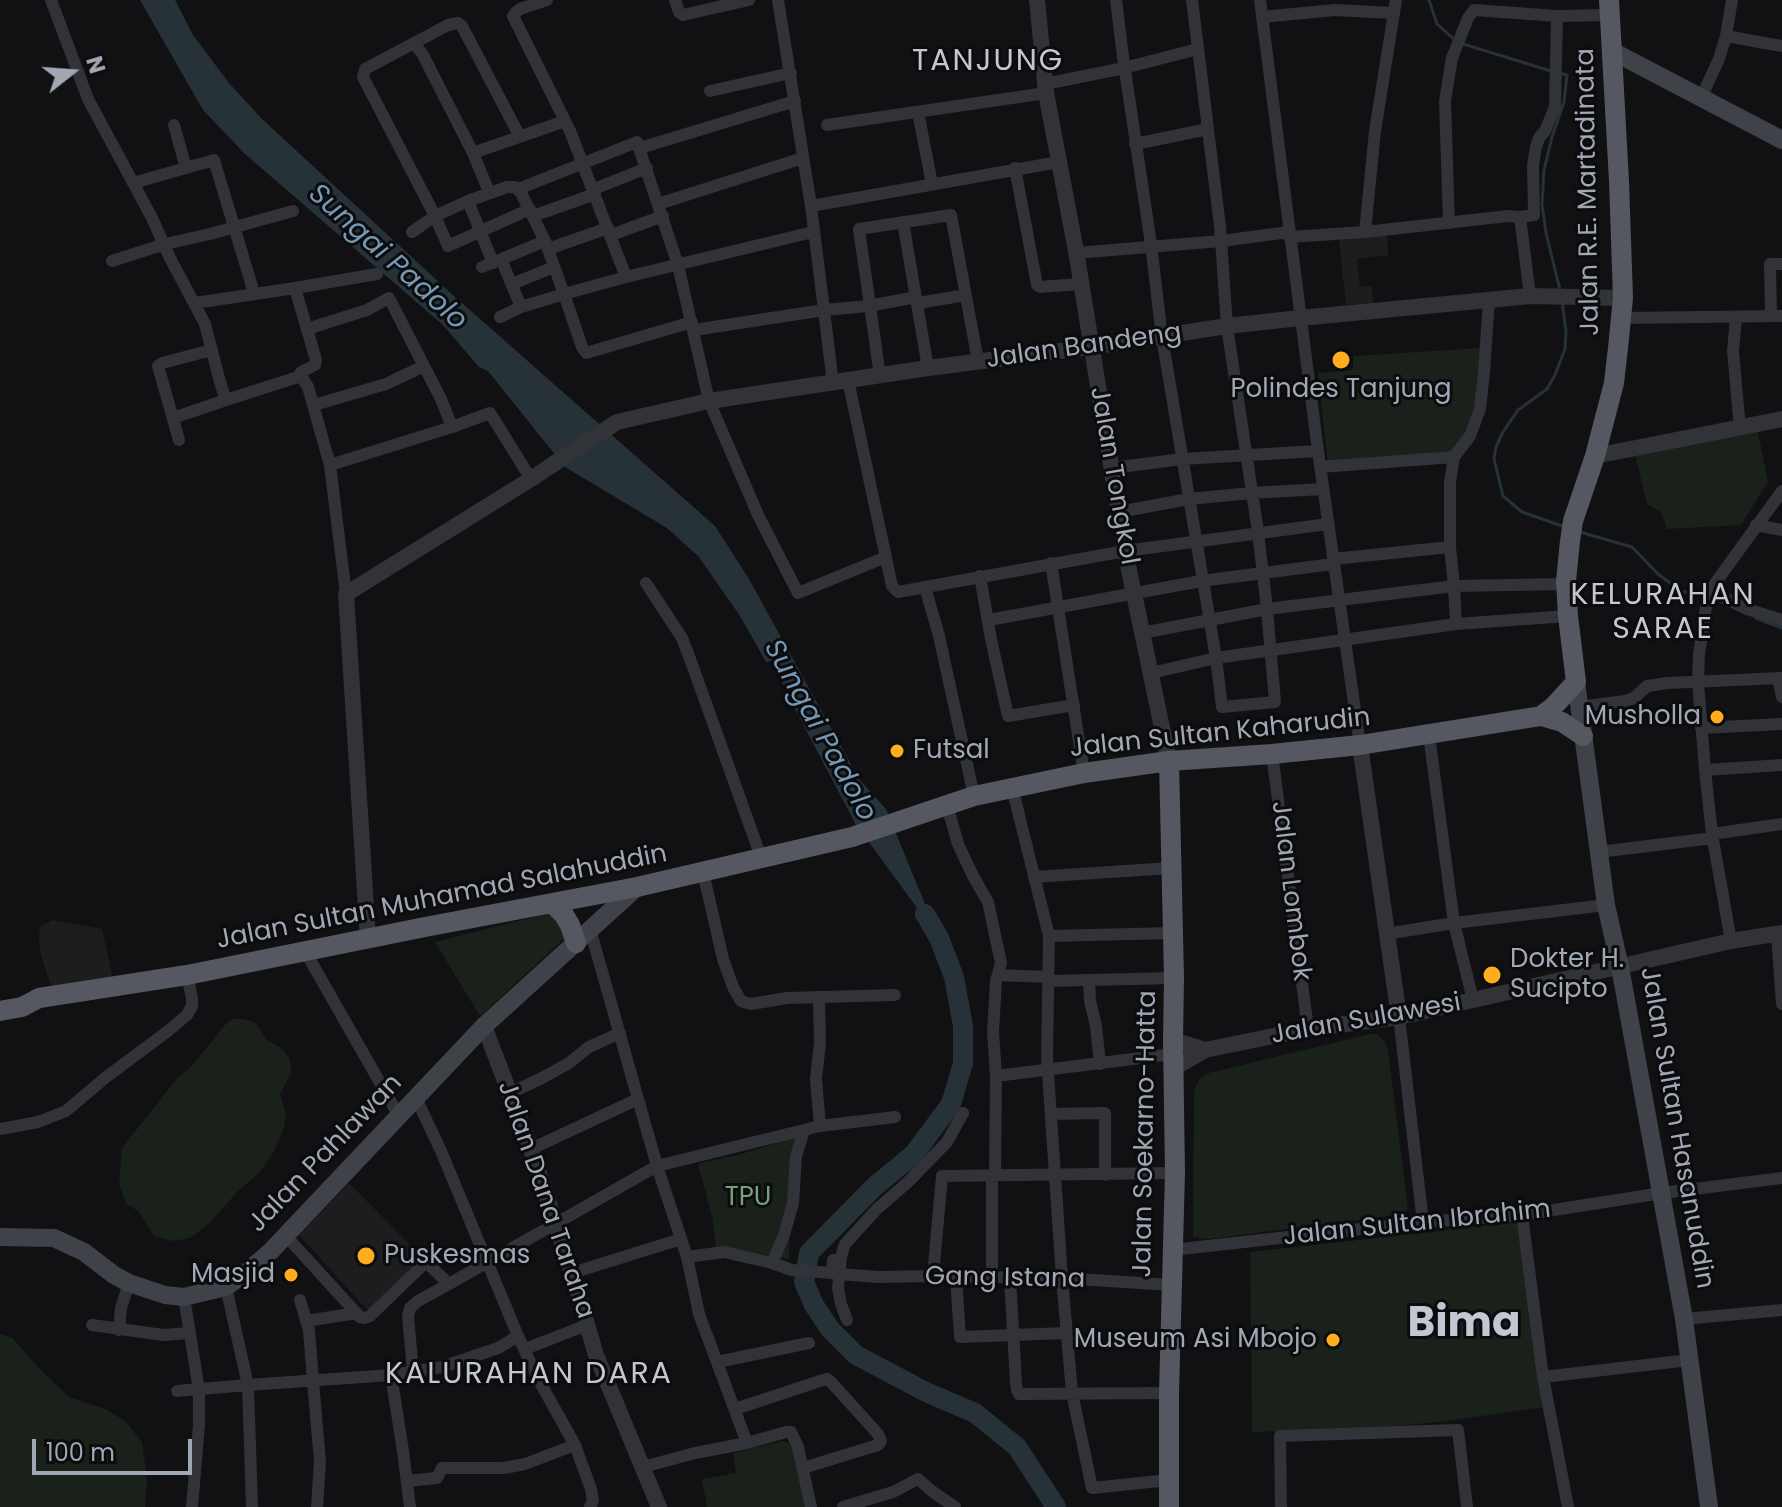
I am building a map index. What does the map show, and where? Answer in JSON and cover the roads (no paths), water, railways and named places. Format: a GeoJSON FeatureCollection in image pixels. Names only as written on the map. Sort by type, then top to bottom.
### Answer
{"type":"FeatureCollection","features":[{"type":"Feature","properties":{"kind":"highway","name":"Jalan R.E. Martadinata"},"geometry":{"type":"LineString","coordinates":[[1566,584],[1572,531],[1614,383],[1622,308],[1619,181],[1609,8]]}},
{"type":"Feature","properties":{"kind":"highway","name":"Jalan Sultan Hasanuddin"},"geometry":{"type":"LineString","coordinates":[[1566,584],[1576,682]]}},
{"type":"Feature","properties":{"kind":"highway"},"geometry":{"type":"LineString","coordinates":[[1541,716],[1576,682]]}},
{"type":"Feature","properties":{"kind":"highway","name":"Jalan Sultan Kaharudin"},"geometry":{"type":"LineString","coordinates":[[852,837],[974,796],[1084,773],[1169,761],[1360,745],[1541,716]]}},
{"type":"Feature","properties":{"kind":"highway"},"geometry":{"type":"LineString","coordinates":[[1541,716],[1562,722],[1583,736]]}},
{"type":"Feature","properties":{"kind":"highway","name":"Jalan Soekarno-Hatta"},"geometry":{"type":"LineString","coordinates":[[1169,761],[1175,1173],[1169,1507]]}},
{"type":"Feature","properties":{"kind":"highway","name":"Jalan Sultan Muhamad Salahuddin"},"geometry":{"type":"LineString","coordinates":[[0,1011],[22,1007],[39,998],[187,975],[637,887],[852,837]]}},
{"type":"Feature","properties":{"kind":"highway"},"geometry":{"type":"LineString","coordinates":[[552,903],[583,936]]}},
{"type":"Feature","properties":{"kind":"highway","name":"Jalan Sultan Muhamad Salahuddin"},"geometry":{"type":"LineString","coordinates":[[0,996],[18,993],[39,998]]}},
{"type":"Feature","properties":{"kind":"main road"},"geometry":{"type":"LineString","coordinates":[[1612,51],[1782,140]]}},
{"type":"Feature","properties":{"kind":"main road","name":"Jalan Sultan Hasanuddin"},"geometry":{"type":"LineString","coordinates":[[1576,682],[1606,905],[1684,1319],[1709,1507]]}},
{"type":"Feature","properties":{"kind":"main road","name":"Jalan Pahlawan"},"geometry":{"type":"LineString","coordinates":[[0,1237],[54,1238],[84,1252],[129,1283],[165,1295],[184,1297],[226,1287],[286,1236],[484,1026],[637,887]]}},
{"type":"Feature","properties":{"kind":"street"},"geometry":{"type":"LineString","coordinates":[[51,0],[88,99],[205,324],[226,400]]}},
{"type":"Feature","properties":{"kind":"street"},"geometry":{"type":"LineString","coordinates":[[547,0],[520,9],[513,16],[583,162],[626,277]]}},
{"type":"Feature","properties":{"kind":"street"},"geometry":{"type":"LineString","coordinates":[[675,0],[683,15],[749,0]]}},
{"type":"Feature","properties":{"kind":"street"},"geometry":{"type":"LineString","coordinates":[[778,0],[811,206],[824,310],[895,590],[1125,551],[1328,524]]}},
{"type":"Feature","properties":{"kind":"street","name":"Jalan Tongkol"},"geometry":{"type":"LineString","coordinates":[[1037,0],[1045,88],[1076,253],[1125,551],[1169,761]]}},
{"type":"Feature","properties":{"kind":"street"},"geometry":{"type":"LineString","coordinates":[[1116,0],[1162,337],[1222,707],[1275,702],[1258,532],[1227,326],[1221,241],[1192,0]]}},
{"type":"Feature","properties":{"kind":"street"},"geometry":{"type":"LineString","coordinates":[[1260,0],[1323,489],[1399,1017],[1423,1222]]}},
{"type":"Feature","properties":{"kind":"street"},"geometry":{"type":"LineString","coordinates":[[1701,98],[1719,59],[1732,0]]}},
{"type":"Feature","properties":{"kind":"street"},"geometry":{"type":"LineString","coordinates":[[1262,17],[1336,5],[1395,6],[1375,131],[1365,232]]}},
{"type":"Feature","properties":{"kind":"street"},"geometry":{"type":"LineString","coordinates":[[1449,223],[1445,101],[1452,58],[1468,18],[1474,10],[1557,16],[1609,8]]}},
{"type":"Feature","properties":{"kind":"street"},"geometry":{"type":"LineString","coordinates":[[1076,253],[1289,235],[1365,232],[1534,215],[1533,165],[1536,147],[1555,107],[1557,16]]}},
{"type":"Feature","properties":{"kind":"street"},"geometry":{"type":"LineString","coordinates":[[519,135],[460,24],[454,22],[365,69],[363,77],[448,246],[595,192],[647,168]]}},
{"type":"Feature","properties":{"kind":"street"},"geometry":{"type":"LineString","coordinates":[[1726,36],[1782,46]]}},
{"type":"Feature","properties":{"kind":"street"},"geometry":{"type":"LineString","coordinates":[[414,43],[473,153],[489,192]]}},
{"type":"Feature","properties":{"kind":"street"},"geometry":{"type":"LineString","coordinates":[[827,125],[918,112],[1045,88],[1198,49]]}},
{"type":"Feature","properties":{"kind":"street"},"geometry":{"type":"LineString","coordinates":[[710,91],[791,73]]}},
{"type":"Feature","properties":{"kind":"street"},"geometry":{"type":"LineString","coordinates":[[640,148],[795,101]]}},
{"type":"Feature","properties":{"kind":"street"},"geometry":{"type":"LineString","coordinates":[[918,112],[932,184]]}},
{"type":"Feature","properties":{"kind":"street"},"geometry":{"type":"LineString","coordinates":[[473,153],[565,121]]}},
{"type":"Feature","properties":{"kind":"street"},"geometry":{"type":"LineString","coordinates":[[174,125],[186,168]]}},
{"type":"Feature","properties":{"kind":"street"},"geometry":{"type":"LineString","coordinates":[[1135,144],[1208,129]]}},
{"type":"Feature","properties":{"kind":"street"},"geometry":{"type":"LineString","coordinates":[[412,232],[435,216],[489,192],[507,187],[518,189],[637,142],[678,265],[709,401],[759,517],[798,593],[886,557]]}},
{"type":"Feature","properties":{"kind":"street"},"geometry":{"type":"LineString","coordinates":[[492,263],[546,245],[609,232],[803,158]]}},
{"type":"Feature","properties":{"kind":"street"},"geometry":{"type":"LineString","coordinates":[[133,183],[214,160],[254,293]]}},
{"type":"Feature","properties":{"kind":"street"},"geometry":{"type":"LineString","coordinates":[[811,206],[1059,162]]}},
{"type":"Feature","properties":{"kind":"street"},"geometry":{"type":"LineString","coordinates":[[1015,168],[1036,284],[1040,287],[1080,284]]}},
{"type":"Feature","properties":{"kind":"street"},"geometry":{"type":"LineString","coordinates":[[518,189],[546,245],[586,353],[693,326],[966,295]]}},
{"type":"Feature","properties":{"kind":"street"},"geometry":{"type":"LineString","coordinates":[[468,201],[492,263],[512,284],[521,307]]}},
{"type":"Feature","properties":{"kind":"street"},"geometry":{"type":"LineString","coordinates":[[112,261],[293,211]]}},
{"type":"Feature","properties":{"kind":"street"},"geometry":{"type":"LineString","coordinates":[[880,376],[859,229],[903,222],[951,215],[978,361]]}},
{"type":"Feature","properties":{"kind":"street"},"geometry":{"type":"LineString","coordinates":[[1520,217],[1530,296]]}},
{"type":"Feature","properties":{"kind":"street"},"geometry":{"type":"LineString","coordinates":[[903,222],[928,368]]}},
{"type":"Feature","properties":{"kind":"street"},"geometry":{"type":"LineString","coordinates":[[500,317],[521,307],[626,277],[813,232]]}},
{"type":"Feature","properties":{"kind":"street"},"geometry":{"type":"LineString","coordinates":[[1622,308],[1736,317],[1776,316],[1770,264],[1782,264]]}},
{"type":"Feature","properties":{"kind":"street"},"geometry":{"type":"LineString","coordinates":[[512,284],[554,267]]}},
{"type":"Feature","properties":{"kind":"street"},"geometry":{"type":"LineString","coordinates":[[195,303],[377,274]]}},
{"type":"Feature","properties":{"kind":"street"},"geometry":{"type":"LineString","coordinates":[[173,418],[298,377],[315,365],[295,288]]}},
{"type":"Feature","properties":{"kind":"street","name":"Jalan Bandeng"},"geometry":{"type":"LineString","coordinates":[[531,479],[617,422],[709,401],[1300,318],[1530,296],[1559,296],[1622,308]]}},
{"type":"Feature","properties":{"kind":"street"},"geometry":{"type":"LineString","coordinates":[[307,329],[367,310],[389,298],[441,399],[452,427]]}},
{"type":"Feature","properties":{"kind":"street"},"geometry":{"type":"LineString","coordinates":[[1456,624],[1450,547],[1450,482],[1454,457],[1470,436],[1480,409],[1489,300]]}},
{"type":"Feature","properties":{"kind":"street"},"geometry":{"type":"LineString","coordinates":[[1736,317],[1733,351],[1740,429]]}},
{"type":"Feature","properties":{"kind":"street"},"geometry":{"type":"LineString","coordinates":[[179,440],[158,366],[212,350]]}},
{"type":"Feature","properties":{"kind":"street"},"geometry":{"type":"LineString","coordinates":[[314,405],[386,384],[424,366]]}},
{"type":"Feature","properties":{"kind":"street"},"geometry":{"type":"LineString","coordinates":[[298,377],[308,387],[330,465],[346,594],[368,938]]}},
{"type":"Feature","properties":{"kind":"street"},"geometry":{"type":"LineString","coordinates":[[330,465],[490,413],[531,479],[346,594]]}},
{"type":"Feature","properties":{"kind":"street"},"geometry":{"type":"LineString","coordinates":[[1595,456],[1782,419]]}},
{"type":"Feature","properties":{"kind":"street"},"geometry":{"type":"LineString","coordinates":[[1112,468],[1182,459],[1318,451]]}},
{"type":"Feature","properties":{"kind":"street"},"geometry":{"type":"LineString","coordinates":[[1320,467],[1454,457]]}},
{"type":"Feature","properties":{"kind":"street"},"geometry":{"type":"LineString","coordinates":[[1119,512],[1189,499],[1323,489]]}},
{"type":"Feature","properties":{"kind":"street"},"geometry":{"type":"LineString","coordinates":[[1731,941],[1712,836],[1701,728],[1699,654],[1708,596],[1782,491]]}},
{"type":"Feature","properties":{"kind":"street"},"geometry":{"type":"LineString","coordinates":[[1756,525],[1782,530]]}},
{"type":"Feature","properties":{"kind":"street"},"geometry":{"type":"LineString","coordinates":[[989,620],[1201,581],[1450,547]]}},
{"type":"Feature","properties":{"kind":"street"},"geometry":{"type":"LineString","coordinates":[[1051,563],[1084,773]]}},
{"type":"Feature","properties":{"kind":"street"},"geometry":{"type":"LineString","coordinates":[[980,576],[1008,716],[1074,705]]}},
{"type":"Feature","properties":{"kind":"street"},"geometry":{"type":"LineString","coordinates":[[646,583],[682,638],[761,857]]}},
{"type":"Feature","properties":{"kind":"street"},"geometry":{"type":"LineString","coordinates":[[1142,633],[1267,609],[1454,586],[1566,584]]}},
{"type":"Feature","properties":{"kind":"street"},"geometry":{"type":"LineString","coordinates":[[925,587],[939,636],[974,796]]}},
{"type":"Feature","properties":{"kind":"street"},"geometry":{"type":"LineString","coordinates":[[1708,596],[1782,620]]}},
{"type":"Feature","properties":{"kind":"street"},"geometry":{"type":"LineString","coordinates":[[1151,673],[1216,658],[1456,624],[1568,616]]}},
{"type":"Feature","properties":{"kind":"street"},"geometry":{"type":"LineString","coordinates":[[1579,707],[1625,701],[1634,698],[1647,686],[1667,683],[1780,678],[1782,697]]}},
{"type":"Feature","properties":{"kind":"street"},"geometry":{"type":"LineString","coordinates":[[1701,728],[1782,724]]}},
{"type":"Feature","properties":{"kind":"street"},"geometry":{"type":"LineString","coordinates":[[1429,735],[1454,923],[1473,1000]]}},
{"type":"Feature","properties":{"kind":"street","name":"Jalan Lombok"},"geometry":{"type":"LineString","coordinates":[[1272,754],[1308,1029]]}},
{"type":"Feature","properties":{"kind":"street"},"geometry":{"type":"LineString","coordinates":[[1705,770],[1782,765]]}},
{"type":"Feature","properties":{"kind":"street"},"geometry":{"type":"LineString","coordinates":[[1012,787],[1049,936],[1048,1070],[1066,1333],[1072,1393],[1092,1488],[1169,1480]]}},
{"type":"Feature","properties":{"kind":"street"},"geometry":{"type":"LineString","coordinates":[[947,805],[958,844],[988,902],[1000,958],[993,1032],[996,1076],[992,1278]]}},
{"type":"Feature","properties":{"kind":"street"},"geometry":{"type":"LineString","coordinates":[[1599,852],[1782,824]]}},
{"type":"Feature","properties":{"kind":"street"},"geometry":{"type":"LineString","coordinates":[[1034,877],[1171,868]]}},
{"type":"Feature","properties":{"kind":"street"},"geometry":{"type":"LineString","coordinates":[[703,872],[723,959],[741,1001],[751,1004],[787,998],[895,995]]}},
{"type":"Feature","properties":{"kind":"street"},"geometry":{"type":"LineString","coordinates":[[1386,934],[1606,905]]}},
{"type":"Feature","properties":{"kind":"street"},"geometry":{"type":"LineString","coordinates":[[1049,936],[1173,933]]}},
{"type":"Feature","properties":{"kind":"street"},"geometry":{"type":"LineString","coordinates":[[1780,934],[1782,1004]]}},
{"type":"Feature","properties":{"kind":"street","name":"Jalan Sulawesi"},"geometry":{"type":"LineString","coordinates":[[1173,1054],[1308,1029],[1399,1017],[1731,941],[1780,934]]}},
{"type":"Feature","properties":{"kind":"street"},"geometry":{"type":"LineString","coordinates":[[583,936],[620,1033],[657,1166],[687,1257],[699,1314],[747,1443]]}},
{"type":"Feature","properties":{"kind":"street"},"geometry":{"type":"LineString","coordinates":[[305,951],[399,1116]]}},
{"type":"Feature","properties":{"kind":"street"},"geometry":{"type":"LineString","coordinates":[[0,1129],[38,1122],[66,1111],[187,1015],[192,1006],[187,975]]}},
{"type":"Feature","properties":{"kind":"street"},"geometry":{"type":"LineString","coordinates":[[998,975],[1089,980],[1174,978]]}},
{"type":"Feature","properties":{"kind":"street"},"geometry":{"type":"LineString","coordinates":[[1089,980],[1100,1064]]}},
{"type":"Feature","properties":{"kind":"street"},"geometry":{"type":"LineString","coordinates":[[819,997],[820,1043],[816,1079],[820,1126]]}},
{"type":"Feature","properties":{"kind":"street","name":"Jalan Dana Taraha"},"geometry":{"type":"LineString","coordinates":[[484,1026],[531,1149],[596,1355],[659,1507]]}},
{"type":"Feature","properties":{"kind":"street"},"geometry":{"type":"LineString","coordinates":[[510,1093],[569,1063],[589,1047],[620,1033]]}},
{"type":"Feature","properties":{"kind":"street","name":"Jalan Sulawesi"},"geometry":{"type":"LineString","coordinates":[[1173,1054],[1205,1050]]}},
{"type":"Feature","properties":{"kind":"street"},"geometry":{"type":"LineString","coordinates":[[996,1076],[1173,1054]]}},
{"type":"Feature","properties":{"kind":"street"},"geometry":{"type":"LineString","coordinates":[[416,1098],[518,1336],[575,1445],[591,1489],[593,1501],[590,1507]]}},
{"type":"Feature","properties":{"kind":"street"},"geometry":{"type":"LineString","coordinates":[[531,1149],[638,1099]]}},
{"type":"Feature","properties":{"kind":"street"},"geometry":{"type":"LineString","coordinates":[[847,1320],[833,1273],[843,1249],[877,1209],[947,1142],[963,1113]]}},
{"type":"Feature","properties":{"kind":"street"},"geometry":{"type":"LineString","coordinates":[[1051,1114],[1105,1113],[1105,1175]]}},
{"type":"Feature","properties":{"kind":"street"},"geometry":{"type":"LineString","coordinates":[[413,1372],[409,1311],[413,1304],[657,1166],[820,1126],[895,1117]]}},
{"type":"Feature","properties":{"kind":"street"},"geometry":{"type":"LineString","coordinates":[[772,1263],[793,1203],[796,1156],[804,1131]]}},
{"type":"Feature","properties":{"kind":"street"},"geometry":{"type":"LineString","coordinates":[[933,1276],[942,1176],[1175,1173]]}},
{"type":"Feature","properties":{"kind":"street","name":"Jalan Sultan Ibrahim"},"geometry":{"type":"LineString","coordinates":[[1172,1250],[1423,1222],[1522,1215],[1782,1178]]}},
{"type":"Feature","properties":{"kind":"street"},"geometry":{"type":"LineString","coordinates":[[1522,1215],[1543,1377],[1568,1507]]}},
{"type":"Feature","properties":{"kind":"street"},"geometry":{"type":"LineString","coordinates":[[286,1236],[365,1318],[426,1262],[449,1284]]}},
{"type":"Feature","properties":{"kind":"street"},"geometry":{"type":"LineString","coordinates":[[572,1273],[681,1239]]}},
{"type":"Feature","properties":{"kind":"street","name":"Gang Istana"},"geometry":{"type":"LineString","coordinates":[[687,1257],[724,1252],[792,1270],[878,1277],[1062,1278],[1171,1285]]}},
{"type":"Feature","properties":{"kind":"street"},"geometry":{"type":"LineString","coordinates":[[956,1277],[960,1337],[1066,1333]]}},
{"type":"Feature","properties":{"kind":"street"},"geometry":{"type":"LineString","coordinates":[[1010,1279],[1019,1394],[1169,1393]]}},
{"type":"Feature","properties":{"kind":"street"},"geometry":{"type":"LineString","coordinates":[[119,1330],[124,1292],[129,1283]]}},
{"type":"Feature","properties":{"kind":"street"},"geometry":{"type":"LineString","coordinates":[[226,1287],[248,1385],[252,1507]]}},
{"type":"Feature","properties":{"kind":"street"},"geometry":{"type":"LineString","coordinates":[[184,1297],[199,1390],[192,1507]]}},
{"type":"Feature","properties":{"kind":"street"},"geometry":{"type":"LineString","coordinates":[[300,1300],[309,1330],[320,1462],[317,1507]]}},
{"type":"Feature","properties":{"kind":"street"},"geometry":{"type":"LineString","coordinates":[[1684,1319],[1782,1310]]}},
{"type":"Feature","properties":{"kind":"street"},"geometry":{"type":"LineString","coordinates":[[306,1321],[357,1313]]}},
{"type":"Feature","properties":{"kind":"street"},"geometry":{"type":"LineString","coordinates":[[92,1325],[163,1335],[190,1333]]}},
{"type":"Feature","properties":{"kind":"street"},"geometry":{"type":"LineString","coordinates":[[525,1349],[587,1325]]}},
{"type":"Feature","properties":{"kind":"street"},"geometry":{"type":"LineString","coordinates":[[177,1391],[413,1372],[457,1363],[498,1348],[518,1336]]}},
{"type":"Feature","properties":{"kind":"street"},"geometry":{"type":"LineString","coordinates":[[717,1362],[809,1343]]}},
{"type":"Feature","properties":{"kind":"street"},"geometry":{"type":"LineString","coordinates":[[1543,1377],[1689,1360]]}},
{"type":"Feature","properties":{"kind":"street"},"geometry":{"type":"LineString","coordinates":[[391,1375],[410,1507]]}},
{"type":"Feature","properties":{"kind":"street"},"geometry":{"type":"LineString","coordinates":[[735,1409],[823,1380],[832,1383],[881,1441],[878,1445],[803,1468]]}},
{"type":"Feature","properties":{"kind":"street"},"geometry":{"type":"LineString","coordinates":[[1281,1507],[1280,1436],[1458,1430],[1467,1507]]}},
{"type":"Feature","properties":{"kind":"street"},"geometry":{"type":"LineString","coordinates":[[643,1467],[791,1432],[798,1447],[811,1507]]}},
{"type":"Feature","properties":{"kind":"street"},"geometry":{"type":"LineString","coordinates":[[407,1481],[437,1478],[441,1469],[455,1460],[504,1468],[525,1464],[575,1445]]}},
{"type":"Feature","properties":{"kind":"street"},"geometry":{"type":"LineString","coordinates":[[843,1507],[893,1492],[918,1479],[955,1507]]}},
{"type":"Feature","properties":{"kind":"water"},"geometry":{"type":"Polygon","coordinates":[[[140,0],[175,0],[193,35],[229,83],[262,119],[454,296],[715,526],[749,579],[859,779],[886,809],[939,938],[855,823],[785,690],[774,660],[766,662],[740,616],[699,557],[667,528],[565,467],[488,371],[479,367],[443,325],[245,154],[203,110],[140,0]]]}},
{"type":"Feature","properties":{"kind":"waterway"},"geometry":{"type":"LineString","coordinates":[[1429,0],[1437,24],[1456,41]]}},
{"type":"Feature","properties":{"kind":"waterway"},"geometry":{"type":"LineString","coordinates":[[1463,44],[1551,71]]}},
{"type":"Feature","properties":{"kind":"waterway"},"geometry":{"type":"LineString","coordinates":[[1558,73],[1567,75],[1564,102],[1544,170],[1542,204],[1560,290]]}},
{"type":"Feature","properties":{"kind":"waterway"},"geometry":{"type":"LineString","coordinates":[[1562,301],[1565,349],[1555,375],[1547,389],[1518,410],[1503,432],[1494,459],[1503,496],[1522,512],[1565,527]]}},
{"type":"Feature","properties":{"kind":"waterway"},"geometry":{"type":"LineString","coordinates":[[1580,532],[1632,547],[1658,574],[1681,591],[1705,596]]}},
{"type":"Feature","properties":{"kind":"waterway"},"geometry":{"type":"LineString","coordinates":[[1756,618],[1782,628]]}},
{"type":"Feature","properties":{"kind":"waterway","name":"Sungai Padolo"},"geometry":{"type":"LineString","coordinates":[[925,914],[939,938],[954,977],[963,1026],[963,1063],[951,1104],[914,1154],[874,1187],[809,1253],[804,1282],[830,1329],[856,1355],[926,1392],[975,1413],[1017,1447],[1056,1507]]}},
{"type":"Feature","properties":{"kind":"place","name":"Polindes Tanjung"},"geometry":{"type":"Point","coordinates":[1341,360]}},
{"type":"Feature","properties":{"kind":"place","name":"Musholla"},"geometry":{"type":"Point","coordinates":[1717,717]}},
{"type":"Feature","properties":{"kind":"place","name":"Futsal"},"geometry":{"type":"Point","coordinates":[897,751]}},
{"type":"Feature","properties":{"kind":"place","name":"Dokter H. Sucipto"},"geometry":{"type":"Point","coordinates":[1492,975]}},
{"type":"Feature","properties":{"kind":"place","name":"Puskesmas"},"geometry":{"type":"Point","coordinates":[366,1256]}},
{"type":"Feature","properties":{"kind":"place","name":"Masjid"},"geometry":{"type":"Point","coordinates":[291,1275]}},
{"type":"Feature","properties":{"kind":"place","name":"Museum Asi Mbojo"},"geometry":{"type":"Point","coordinates":[1333,1340]}},
{"type":"Feature","properties":{"kind":"district","name":"TANJUNG"},"geometry":{"type":"Point","coordinates":[988,62]}},
{"type":"Feature","properties":{"kind":"district","name":"KELURAHAN SARAE"},"geometry":{"type":"Point","coordinates":[1663,613]}},
{"type":"Feature","properties":{"kind":"district","name":"Bima"},"geometry":{"type":"Point","coordinates":[1464,1325]}},
{"type":"Feature","properties":{"kind":"district","name":"KALURAHAN DARA"},"geometry":{"type":"Point","coordinates":[529,1375]}},
{"type":"Feature","properties":{"kind":"park label","name":"TPU"},"geometry":{"type":"Point","coordinates":[748,1198]}}]}
